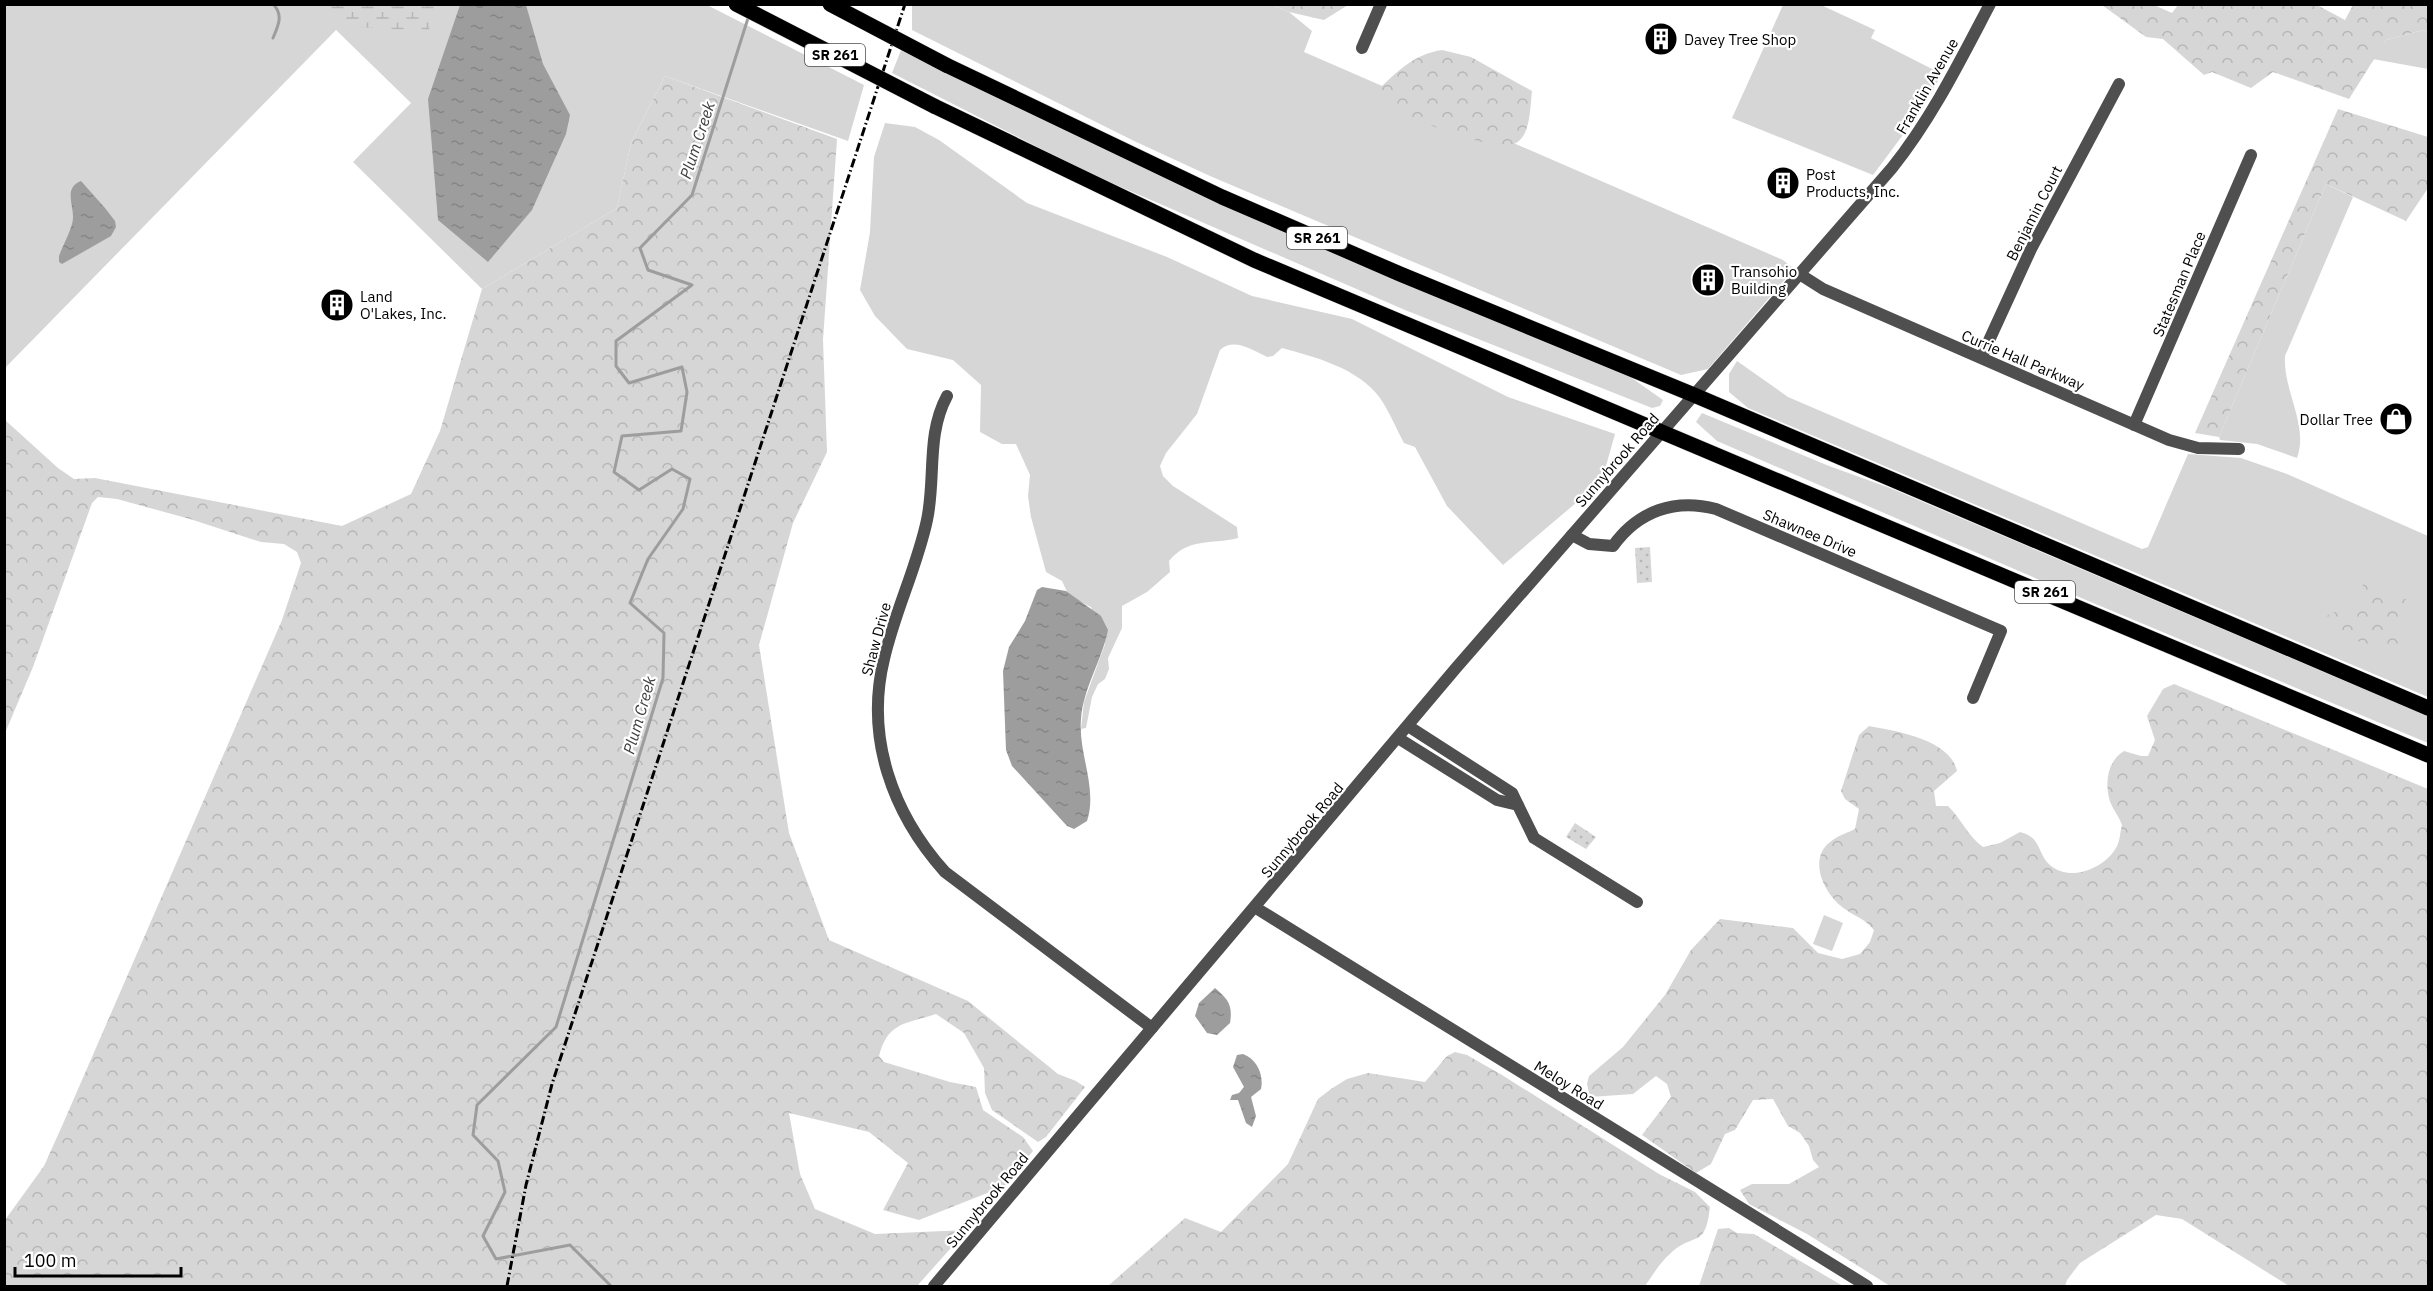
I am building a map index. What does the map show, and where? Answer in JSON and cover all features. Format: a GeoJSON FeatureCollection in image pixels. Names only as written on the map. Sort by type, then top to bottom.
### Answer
{"type":"FeatureCollection","features":[{"type":"Feature","properties":{"kind":"main road","name":"SR 261"},"geometry":{"type":"LineString","coordinates":[[736,4],[934,106],[1254,260],[1662,430],[2428,755]]}},
{"type":"Feature","properties":{"kind":"main road","name":"SR 261"},"geometry":{"type":"LineString","coordinates":[[830,4],[946,65],[1232,202],[1694,395],[2428,708]]}},
{"type":"Feature","properties":{"kind":"street"},"geometry":{"type":"LineString","coordinates":[[1362,48],[1381,4]]}},
{"type":"Feature","properties":{"kind":"street","name":"Franklin Avenue"},"geometry":{"type":"LineString","coordinates":[[1694,395],[1801,275],[1922,129],[1990,4]]}},
{"type":"Feature","properties":{"kind":"street","name":"Benjamin Court"},"geometry":{"type":"LineString","coordinates":[[1981,358],[2031,249],[2119,84]]}},
{"type":"Feature","properties":{"kind":"street","name":"Statesman Place"},"geometry":{"type":"LineString","coordinates":[[2134,424],[2251,154]]}},
{"type":"Feature","properties":{"kind":"street","name":"Currie Hall Parkway"},"geometry":{"type":"LineString","coordinates":[[1801,275],[1823,289],[2187,446],[2239,449]]}},
{"type":"Feature","properties":{"kind":"street","name":"Sunnybrook Road"},"geometry":{"type":"LineString","coordinates":[[934,1287],[1408,726],[1694,395]]}},
{"type":"Feature","properties":{"kind":"street","name":"Shaw Drive"},"geometry":{"type":"LineString","coordinates":[[947,396],[934,426],[932,485],[926,526],[888,643],[879,686],[880,738],[890,783],[903,814],[919,841],[952,879],[1152,1028]]}},
{"type":"Feature","properties":{"kind":"street","name":"Shawnee Drive"},"geometry":{"type":"LineString","coordinates":[[1572,535],[1590,544],[1613,546],[1631,524],[1645,516],[1676,505],[1701,505],[2001,632],[1973,698]]}},
{"type":"Feature","properties":{"kind":"street"},"geometry":{"type":"LineString","coordinates":[[1408,726],[1512,793],[1534,838],[1637,902]]}},
{"type":"Feature","properties":{"kind":"street"},"geometry":{"type":"LineString","coordinates":[[1398,738],[1497,800],[1518,805]]}},
{"type":"Feature","properties":{"kind":"street","name":"Meloy Road"},"geometry":{"type":"LineString","coordinates":[[1256,908],[1867,1287]]}},
{"type":"Feature","properties":{"kind":"green space"},"geometry":{"type":"Polygon","coordinates":[[[1348,4],[1324,20],[1289,12],[1272,5],[1348,4]]]}},
{"type":"Feature","properties":{"kind":"green space"},"geometry":{"type":"Polygon","coordinates":[[[5,5],[707,5],[864,85],[848,141],[665,76],[631,143],[617,208],[482,289],[353,162],[411,103],[336,30],[5,368],[5,5]]]}},
{"type":"Feature","properties":{"kind":"green space"},"geometry":{"type":"Polygon","coordinates":[[[325,5],[440,5],[428,31],[355,27],[349,29],[325,5]]]}},
{"type":"Feature","properties":{"kind":"green space"},"geometry":{"type":"Polygon","coordinates":[[[912,5],[1272,5],[1289,12],[1312,31],[1304,52],[1783,260],[1794,269],[1708,369],[1681,375],[1210,176],[1132,140],[912,30],[912,5]]]}},
{"type":"Feature","properties":{"kind":"green space"},"geometry":{"type":"Polygon","coordinates":[[[1783,5],[1821,5],[1875,30],[1871,38],[1942,74],[1923,108],[1873,175],[1732,118],[1783,5]]]}},
{"type":"Feature","properties":{"kind":"green space"},"geometry":{"type":"Polygon","coordinates":[[[2102,5],[2154,5],[2172,13],[2178,5],[2317,5],[2345,20],[2353,5],[2428,5],[2428,32],[2423,30],[2386,40],[2349,99],[2273,72],[2251,88],[2212,72],[2204,75],[2163,39],[2146,37],[2102,5]]]}},
{"type":"Feature","properties":{"kind":"green space"},"geometry":{"type":"Polygon","coordinates":[[[2423,30],[2428,32],[2428,69],[2373,59],[2386,40],[2423,30]]]}},
{"type":"Feature","properties":{"kind":"green space"},"geometry":{"type":"Polygon","coordinates":[[[901,50],[943,72],[1629,376],[1663,400],[1660,406],[1652,408],[1405,310],[1091,174],[892,73],[901,50]]]}},
{"type":"Feature","properties":{"kind":"green space"},"geometry":{"type":"Polygon","coordinates":[[[1442,50],[1471,57],[1532,91],[1529,120],[1521,139],[1507,145],[1463,137],[1409,116],[1382,96],[1382,86],[1402,68],[1417,58],[1442,50]]]}},
{"type":"Feature","properties":{"kind":"green space"},"geometry":{"type":"Polygon","coordinates":[[[665,76],[837,139],[823,340],[827,452],[793,523],[759,645],[789,833],[829,940],[968,1001],[1058,1074],[1085,1087],[1046,1137],[1038,1142],[992,1110],[985,1093],[984,1068],[964,1033],[936,1014],[893,1030],[887,1036],[879,1056],[884,1062],[950,1082],[976,1087],[983,1110],[1023,1137],[1033,1151],[1005,1186],[919,1220],[883,1210],[908,1163],[869,1132],[789,1113],[800,1174],[815,1209],[875,1234],[967,1230],[917,1286],[5,1286],[5,1220],[44,1166],[282,620],[301,563],[297,552],[284,544],[261,542],[190,519],[117,499],[98,497],[92,503],[33,667],[5,733],[5,420],[58,468],[74,479],[95,478],[342,526],[411,494],[440,431],[482,289],[617,208],[631,143],[665,76]]]}},
{"type":"Feature","properties":{"kind":"green space"},"geometry":{"type":"Polygon","coordinates":[[[2338,109],[2428,137],[2428,188],[2406,221],[2326,184],[2219,437],[2195,433],[2338,109]]]}},
{"type":"Feature","properties":{"kind":"green space"},"geometry":{"type":"Polygon","coordinates":[[[885,123],[915,127],[939,140],[1027,203],[1167,257],[1252,296],[1352,319],[1508,397],[1615,434],[1604,473],[1577,502],[1503,565],[1447,506],[1415,447],[1404,443],[1380,398],[1360,379],[1335,365],[1282,348],[1273,356],[1267,357],[1243,346],[1225,346],[1220,350],[1197,414],[1166,453],[1160,466],[1163,476],[1173,486],[1237,527],[1238,538],[1200,543],[1184,548],[1169,561],[1170,572],[1147,592],[1122,606],[1122,628],[1108,658],[1109,669],[1092,697],[1086,728],[1081,729],[1084,702],[1105,644],[1091,607],[1069,596],[1062,581],[1046,572],[1031,517],[1028,496],[1030,475],[1016,444],[1002,444],[980,432],[981,385],[953,360],[907,349],[875,316],[860,290],[870,232],[874,157],[885,123]]]}},
{"type":"Feature","properties":{"kind":"green space"},"geometry":{"type":"Polygon","coordinates":[[[2326,184],[2353,197],[2285,356],[2285,369],[2300,433],[2297,458],[2257,444],[2220,440],[2219,437],[2326,184]]]}},
{"type":"Feature","properties":{"kind":"green space"},"geometry":{"type":"Polygon","coordinates":[[[1737,361],[1788,397],[2142,549],[2148,547],[2188,454],[2241,458],[2287,474],[2428,536],[2428,697],[1748,408],[1729,392],[1729,374],[1737,361]]]}},
{"type":"Feature","properties":{"kind":"green space"},"geometry":{"type":"Polygon","coordinates":[[[1702,413],[1829,466],[1890,488],[2428,716],[2428,743],[2086,600],[1717,441],[1696,422],[1702,413]]]}},
{"type":"Feature","properties":{"kind":"green space"},"geometry":{"type":"Polygon","coordinates":[[[1650,547],[1652,582],[1637,583],[1635,548],[1650,547]]]}},
{"type":"Feature","properties":{"kind":"green space"},"geometry":{"type":"Polygon","coordinates":[[[2366,579],[2393,596],[2408,600],[2410,605],[2400,617],[2401,639],[2391,657],[2315,621],[2353,604],[2366,579]]]}},
{"type":"Feature","properties":{"kind":"green space"},"geometry":{"type":"Polygon","coordinates":[[[2174,684],[2428,789],[2428,1286],[2289,1286],[2182,1219],[2156,1215],[2080,1263],[2065,1286],[1890,1286],[1807,1234],[1749,1204],[1740,1190],[1752,1184],[1789,1184],[1819,1167],[1813,1160],[1809,1146],[1800,1133],[1788,1126],[1773,1099],[1753,1100],[1735,1130],[1725,1134],[1711,1164],[1696,1173],[1642,1135],[1671,1097],[1667,1084],[1656,1076],[1633,1094],[1590,1097],[1587,1084],[1589,1076],[1623,1047],[1665,995],[1691,950],[1720,919],[1793,928],[1818,953],[1842,959],[1860,954],[1870,942],[1874,930],[1831,896],[1825,887],[1819,868],[1823,850],[1830,842],[1855,829],[1859,809],[1845,799],[1841,791],[1859,735],[1869,726],[1920,738],[1944,751],[1952,760],[1957,771],[1934,791],[1936,806],[1948,806],[1983,847],[2000,843],[2020,832],[2028,835],[2037,843],[2044,859],[2054,868],[2062,872],[2080,872],[2097,866],[2111,855],[2117,846],[2122,825],[2109,798],[2107,784],[2111,766],[2124,751],[2148,756],[2155,740],[2147,716],[2163,689],[2174,684]]]}},
{"type":"Feature","properties":{"kind":"green space"},"geometry":{"type":"Polygon","coordinates":[[[1575,823],[1596,837],[1586,849],[1566,837],[1575,823]]]}},
{"type":"Feature","properties":{"kind":"green space"},"geometry":{"type":"Polygon","coordinates":[[[1824,915],[1843,923],[1832,951],[1813,944],[1824,915]]]}},
{"type":"Feature","properties":{"kind":"green space"},"geometry":{"type":"Polygon","coordinates":[[[1455,1052],[1467,1055],[1502,1075],[1659,1174],[1695,1192],[1710,1207],[1702,1235],[1679,1246],[1660,1264],[1645,1286],[1108,1286],[1185,1218],[1221,1232],[1288,1164],[1318,1099],[1331,1089],[1347,1079],[1368,1073],[1425,1082],[1447,1056],[1455,1052]]]}},
{"type":"Feature","properties":{"kind":"green space"},"geometry":{"type":"Polygon","coordinates":[[[1729,1228],[1737,1233],[1754,1234],[1843,1286],[1699,1286],[1718,1229],[1729,1228]]]}},
{"type":"Feature","properties":{"kind":"water"},"geometry":{"type":"Polygon","coordinates":[[[460,5],[526,5],[543,64],[570,115],[566,134],[532,210],[488,262],[438,220],[428,99],[460,5]]]}},
{"type":"Feature","properties":{"kind":"water"},"geometry":{"type":"Polygon","coordinates":[[[81,181],[115,221],[116,227],[111,236],[62,264],[59,262],[59,256],[73,218],[72,189],[81,181]]]}},
{"type":"Feature","properties":{"kind":"water"},"geometry":{"type":"Polygon","coordinates":[[[1042,587],[1066,591],[1101,616],[1108,630],[1082,708],[1082,745],[1089,783],[1090,809],[1087,821],[1074,829],[1067,826],[1012,766],[1006,750],[1003,671],[1009,647],[1025,621],[1037,590],[1042,587]]]}},
{"type":"Feature","properties":{"kind":"water"},"geometry":{"type":"Polygon","coordinates":[[[1215,988],[1226,999],[1231,1011],[1230,1023],[1217,1035],[1207,1033],[1195,1016],[1199,1003],[1215,988]]]}},
{"type":"Feature","properties":{"kind":"water"},"geometry":{"type":"Polygon","coordinates":[[[1243,1054],[1256,1064],[1262,1084],[1261,1089],[1251,1097],[1256,1116],[1252,1127],[1246,1123],[1238,1100],[1230,1100],[1232,1095],[1239,1093],[1244,1087],[1233,1067],[1237,1055],[1243,1054]]]}},
{"type":"Feature","properties":{"kind":"waterway"},"geometry":{"type":"LineString","coordinates":[[273,4],[279,16],[273,38]]}},
{"type":"Feature","properties":{"kind":"waterway","name":"Plum Creek"},"geometry":{"type":"LineString","coordinates":[[611,1286],[570,1245],[496,1259],[483,1236],[505,1192],[498,1161],[473,1135],[477,1105],[556,1027],[663,678],[664,633],[630,603],[648,559],[683,509],[690,479],[672,469],[639,490],[614,472],[622,436],[681,431],[687,392],[682,367],[629,383],[616,366],[616,341],[692,285],[648,270],[640,248],[692,195],[749,15]]}},
{"type":"Feature","properties":{"kind":"railway"},"geometry":{"type":"LineString","coordinates":[[507,1286],[526,1185],[552,1084],[905,4]]}},
{"type":"Feature","properties":{"kind":"place","name":"Davey Tree Shop"},"geometry":{"type":"Point","coordinates":[1661,39]}},
{"type":"Feature","properties":{"kind":"place","name":"Post Products, Inc."},"geometry":{"type":"Point","coordinates":[1783,183]}},
{"type":"Feature","properties":{"kind":"place","name":"Transohio Building"},"geometry":{"type":"Point","coordinates":[1708,280]}},
{"type":"Feature","properties":{"kind":"place","name":"Land O'Lakes, Inc."},"geometry":{"type":"Point","coordinates":[337,305]}},
{"type":"Feature","properties":{"kind":"place","name":"Dollar Tree"},"geometry":{"type":"Point","coordinates":[2396,419]}}]}
